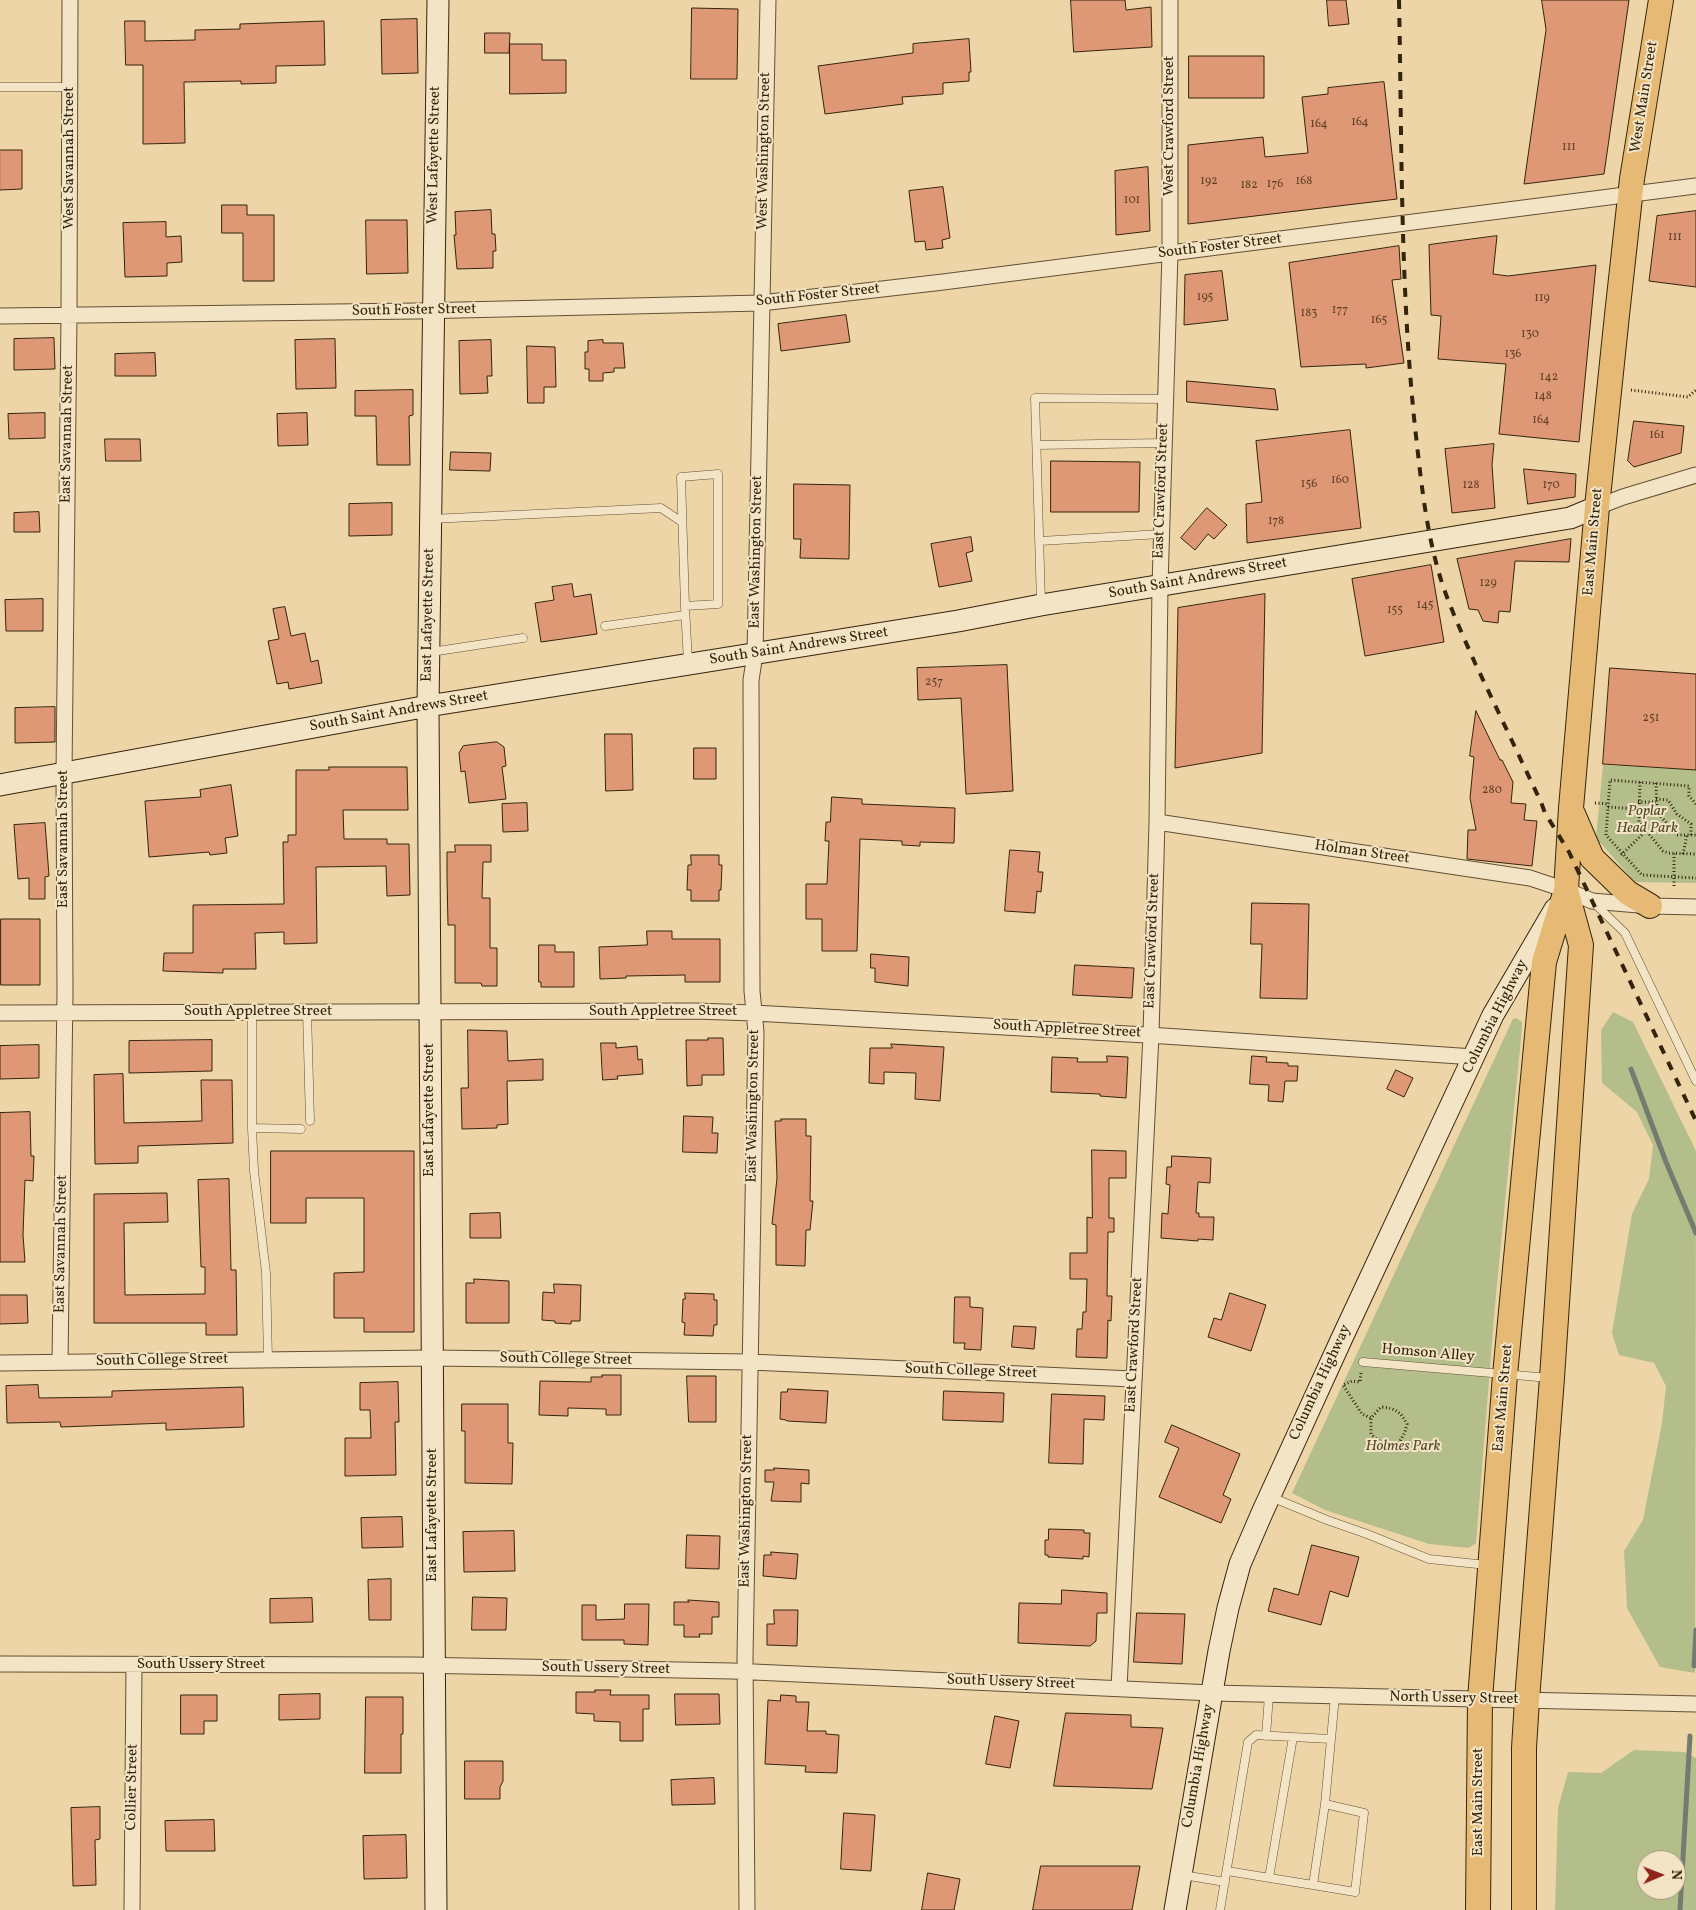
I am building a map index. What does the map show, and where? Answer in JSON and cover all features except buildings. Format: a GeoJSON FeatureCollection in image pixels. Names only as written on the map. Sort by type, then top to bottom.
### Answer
{"type":"FeatureCollection","features":[{"type":"Feature","properties":{"kind":"main road","name":"West Main Street"},"geometry":{"type":"LineString","coordinates":[[1630,195],[1661,0]]}},
{"type":"Feature","properties":{"kind":"main road","name":"East Main Street"},"geometry":{"type":"LineString","coordinates":[[1478,1910],[1480,1699],[1505,1375],[1544,962],[1566,890],[1571,808],[1597,507],[1630,195]]}},
{"type":"Feature","properties":{"kind":"main road"},"geometry":{"type":"LineString","coordinates":[[1571,808],[1592,858],[1628,893],[1650,906]]}},
{"type":"Feature","properties":{"kind":"main road","name":"East Main Street"},"geometry":{"type":"LineString","coordinates":[[1524,1910],[1524,1748],[1552,1378],[1581,945],[1566,890]]}},
{"type":"Feature","properties":{"kind":"street","name":"West Savannah Street"},"geometry":{"type":"LineString","coordinates":[[69,315],[70,0]]}},
{"type":"Feature","properties":{"kind":"street","name":"West Lafayette Street"},"geometry":{"type":"LineString","coordinates":[[433,310],[438,0]]}},
{"type":"Feature","properties":{"kind":"street","name":"West Washington Street"},"geometry":{"type":"LineString","coordinates":[[761,303],[768,0]]}},
{"type":"Feature","properties":{"kind":"street","name":"West Crawford Street"},"geometry":{"type":"LineString","coordinates":[[1170,0],[1170,253]]}},
{"type":"Feature","properties":{"kind":"street","name":"South Foster Street"},"geometry":{"type":"LineString","coordinates":[[0,316],[761,303],[1696,186]]}},
{"type":"Feature","properties":{"kind":"street","name":"East Crawford Street"},"geometry":{"type":"LineString","coordinates":[[1119,1688],[1151,1035],[1157,822],[1161,534],[1170,253]]}},
{"type":"Feature","properties":{"kind":"street","name":"East Washington Street"},"geometry":{"type":"LineString","coordinates":[[747,1910],[745,1672],[756,1032],[752,982],[751,680],[755,654],[761,303]]}},
{"type":"Feature","properties":{"kind":"street","name":"East Lafayette Street"},"geometry":{"type":"LineString","coordinates":[[433,310],[428,706],[436,1910]]}},
{"type":"Feature","properties":{"kind":"street","name":"East Savannah Street"},"geometry":{"type":"LineString","coordinates":[[60,1362],[69,315]]}},
{"type":"Feature","properties":{"kind":"street"},"geometry":{"type":"LineString","coordinates":[[1597,507],[1623,497],[1696,475]]}},
{"type":"Feature","properties":{"kind":"street","name":"South Saint Andrews Street"},"geometry":{"type":"LineString","coordinates":[[0,785],[428,706],[958,621],[1041,605],[1570,518],[1597,507]]}},
{"type":"Feature","properties":{"kind":"street","name":"Holman Street"},"geometry":{"type":"LineString","coordinates":[[1157,822],[1530,878],[1592,901],[1650,906],[1696,907]]}},
{"type":"Feature","properties":{"kind":"street","name":"Columbia Highway"},"geometry":{"type":"LineString","coordinates":[[1175,1910],[1212,1693],[1228,1608],[1240,1564],[1269,1496],[1493,1015],[1566,890]]}},
{"type":"Feature","properties":{"kind":"street","name":"South Appletree Street"},"geometry":{"type":"LineString","coordinates":[[0,1013],[694,1011],[1151,1035],[1474,1057]]}},
{"type":"Feature","properties":{"kind":"street","name":"South College Street"},"geometry":{"type":"LineString","coordinates":[[0,1363],[432,1358],[750,1362],[1133,1379]]}},
{"type":"Feature","properties":{"kind":"street","name":"South Ussery Street"},"geometry":{"type":"LineString","coordinates":[[0,1664],[434,1665],[745,1672],[1212,1693]]}},
{"type":"Feature","properties":{"kind":"street","name":"Collier Street"},"geometry":{"type":"LineString","coordinates":[[132,1910],[134,1665]]}},
{"type":"Feature","properties":{"kind":"street","name":"North Ussery Street"},"geometry":{"type":"LineString","coordinates":[[1212,1693],[1696,1704]]}},
{"type":"Feature","properties":{"kind":"lane"},"geometry":{"type":"LineString","coordinates":[[0,87],[70,87]]}},
{"type":"Feature","properties":{"kind":"lane"},"geometry":{"type":"LineString","coordinates":[[1041,605],[1035,398],[1165,399]]}},
{"type":"Feature","properties":{"kind":"lane"},"geometry":{"type":"LineString","coordinates":[[1037,445],[1164,443]]}},
{"type":"Feature","properties":{"kind":"lane"},"geometry":{"type":"LineString","coordinates":[[685,606],[718,604],[718,474],[681,477],[685,615],[689,664]]}},
{"type":"Feature","properties":{"kind":"lane"},"geometry":{"type":"LineString","coordinates":[[431,519],[661,508],[682,522]]}},
{"type":"Feature","properties":{"kind":"lane"},"geometry":{"type":"LineString","coordinates":[[1040,541],[1161,534]]}},
{"type":"Feature","properties":{"kind":"lane"},"geometry":{"type":"LineString","coordinates":[[605,626],[685,615]]}},
{"type":"Feature","properties":{"kind":"lane"},"geometry":{"type":"LineString","coordinates":[[429,652],[523,638]]}},
{"type":"Feature","properties":{"kind":"lane"},"geometry":{"type":"LineString","coordinates":[[1592,901],[1625,932],[1696,1081]]}},
{"type":"Feature","properties":{"kind":"lane"},"geometry":{"type":"LineString","coordinates":[[307,1011],[310,1121]]}},
{"type":"Feature","properties":{"kind":"lane"},"geometry":{"type":"LineString","coordinates":[[252,1012],[252,1128],[254,1171],[266,1274],[268,1360]]}},
{"type":"Feature","properties":{"kind":"lane"},"geometry":{"type":"LineString","coordinates":[[252,1128],[301,1129]]}},
{"type":"Feature","properties":{"kind":"lane","name":"Homson Alley"},"geometry":{"type":"LineString","coordinates":[[1363,1362],[1552,1378]]}},
{"type":"Feature","properties":{"kind":"lane"},"geometry":{"type":"LineString","coordinates":[[1269,1496],[1429,1559],[1490,1565]]}},
{"type":"Feature","properties":{"kind":"lane"},"geometry":{"type":"LineString","coordinates":[[1266,1736],[1269,1695]]}},
{"type":"Feature","properties":{"kind":"lane"},"geometry":{"type":"LineString","coordinates":[[1313,1885],[1325,1804],[1335,1696]]}},
{"type":"Feature","properties":{"kind":"lane"},"geometry":{"type":"LineString","coordinates":[[1220,1910],[1248,1742],[1256,1735],[1330,1740]]}},
{"type":"Feature","properties":{"kind":"lane"},"geometry":{"type":"LineString","coordinates":[[1269,1878],[1294,1737]]}},
{"type":"Feature","properties":{"kind":"lane"},"geometry":{"type":"LineString","coordinates":[[1227,1871],[1356,1892],[1364,1813],[1325,1804]]}},
{"type":"Feature","properties":{"kind":"lane"},"geometry":{"type":"LineString","coordinates":[[1181,1875],[1225,1882]]}},
{"type":"Feature","properties":{"kind":"path"},"geometry":{"type":"LineString","coordinates":[[1631,390],[1688,397],[1696,390]]}},
{"type":"Feature","properties":{"kind":"path"},"geometry":{"type":"LineString","coordinates":[[1696,804],[1689,796],[1689,786],[1610,780],[1606,836],[1642,875],[1696,878]]}},
{"type":"Feature","properties":{"kind":"path"},"geometry":{"type":"LineString","coordinates":[[1640,782],[1638,822],[1663,851],[1668,853],[1696,854]]}},
{"type":"Feature","properties":{"kind":"path"},"geometry":{"type":"LineString","coordinates":[[1656,784],[1656,812],[1677,835],[1696,835]]}},
{"type":"Feature","properties":{"kind":"path"},"geometry":{"type":"LineString","coordinates":[[1638,802],[1668,800],[1677,814],[1691,824],[1683,854]]}},
{"type":"Feature","properties":{"kind":"path"},"geometry":{"type":"LineString","coordinates":[[1595,803],[1638,809]]}},
{"type":"Feature","properties":{"kind":"path"},"geometry":{"type":"LineString","coordinates":[[1622,854],[1646,831]]}},
{"type":"Feature","properties":{"kind":"path"},"geometry":{"type":"LineString","coordinates":[[1674,853],[1674,886]]}},
{"type":"Feature","properties":{"kind":"path"},"geometry":{"type":"LineString","coordinates":[[1363,1362],[1360,1382],[1352,1381],[1343,1385],[1362,1414],[1372,1418]]}},
{"type":"Feature","properties":{"kind":"path"},"geometry":{"type":"LineString","coordinates":[[1381,1407],[1391,1408],[1401,1413],[1407,1424],[1399,1443],[1390,1445],[1378,1442],[1371,1434],[1372,1418],[1381,1407]]}},
{"type":"Feature","properties":{"kind":"green space","name":"Poplar Head Park"},"geometry":{"type":"Polygon","coordinates":[[[1603,765],[1696,770],[1696,883],[1635,882],[1596,838],[1603,765]]]}},
{"type":"Feature","properties":{"kind":"green space"},"geometry":{"type":"Polygon","coordinates":[[[1613,1012],[1633,1022],[1696,1151],[1695,1673],[1660,1667],[1627,1608],[1624,1551],[1643,1520],[1662,1423],[1666,1386],[1654,1363],[1619,1355],[1612,1333],[1632,1214],[1649,1179],[1653,1145],[1637,1112],[1602,1083],[1601,1030],[1613,1012]]]}},
{"type":"Feature","properties":{"kind":"green space","name":"Holmes Park"},"geometry":{"type":"Polygon","coordinates":[[[1516,1018],[1522,1022],[1522,1028],[1495,1305],[1476,1543],[1469,1548],[1429,1544],[1325,1510],[1292,1493],[1513,1019],[1516,1018]]]}},
{"type":"Feature","properties":{"kind":"green space"},"geometry":{"type":"Polygon","coordinates":[[[1634,1750],[1684,1752],[1696,1758],[1696,1910],[1555,1910],[1558,1808],[1568,1772],[1601,1773],[1634,1750]]]}},
{"type":"Feature","properties":{"kind":"waterway"},"geometry":{"type":"LineString","coordinates":[[1631,1069],[1666,1162],[1696,1233]]}},
{"type":"Feature","properties":{"kind":"waterway"},"geometry":{"type":"LineString","coordinates":[[1694,1666],[1696,1630]]}},
{"type":"Feature","properties":{"kind":"waterway"},"geometry":{"type":"LineString","coordinates":[[1680,1910],[1690,1736]]}},
{"type":"Feature","properties":{"kind":"railway"},"geometry":{"type":"LineString","coordinates":[[1399,0],[1402,214],[1410,374],[1422,487],[1437,567],[1462,635],[1545,813],[1569,852],[1696,1121]]}}]}
